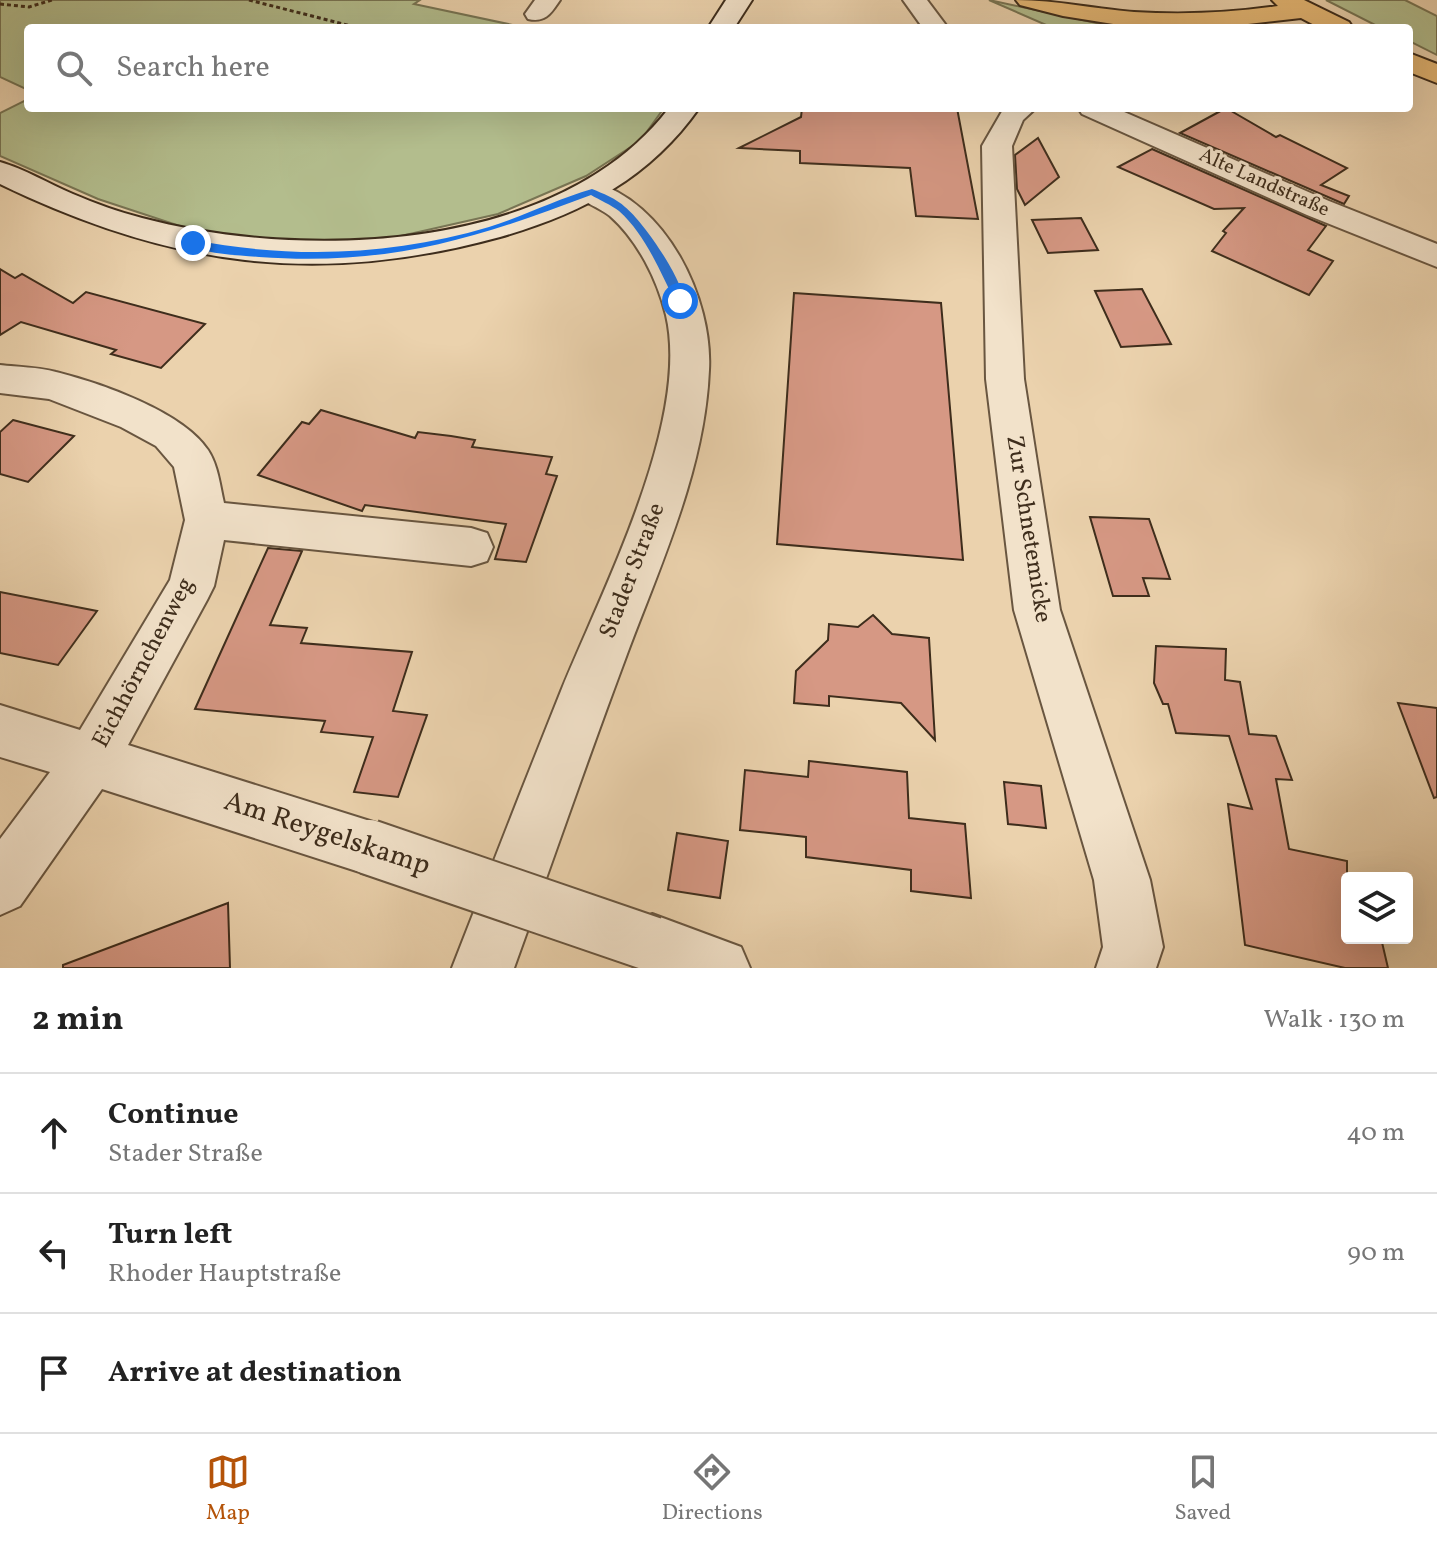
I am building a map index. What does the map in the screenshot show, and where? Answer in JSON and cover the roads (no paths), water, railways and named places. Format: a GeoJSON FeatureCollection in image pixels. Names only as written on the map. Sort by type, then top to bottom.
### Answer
{"type":"FeatureCollection","features":[{"type":"Feature","properties":{"kind":"main road"},"geometry":{"type":"LineString","coordinates":[[724,24],[739,0]]}},
{"type":"Feature","properties":{"kind":"main road"},"geometry":{"type":"LineString","coordinates":[[1029,0],[1082,14],[1192,24],[1294,5],[1332,24]]}},
{"type":"Feature","properties":{"kind":"main road"},"geometry":{"type":"LineString","coordinates":[[1127,20],[1204,5],[1252,0]]}},
{"type":"Feature","properties":{"kind":"main road"},"geometry":{"type":"LineString","coordinates":[[1413,63],[1437,75]]}},
{"type":"Feature","properties":{"kind":"main road"},"geometry":{"type":"LineString","coordinates":[[0,172],[44,194],[149,232],[239,252],[336,256],[447,241],[546,211],[592,192],[655,146],[681,112]]}},
{"type":"Feature","properties":{"kind":"main road","name":"Stader Straße"},"geometry":{"type":"LineString","coordinates":[[483,968],[663,493],[687,406],[689,333],[668,273],[644,235],[622,209],[592,192]]}},
{"type":"Feature","properties":{"kind":"street"},"geometry":{"type":"LineString","coordinates":[[915,0],[932,24]]}},
{"type":"Feature","properties":{"kind":"street","name":"Zur Schnetemicke"},"geometry":{"type":"LineString","coordinates":[[1016,112],[1011,116],[997,146],[1005,379],[1037,610],[1122,880],[1140,961]]}},
{"type":"Feature","properties":{"kind":"street","name":"Alte Landstraße"},"geometry":{"type":"LineString","coordinates":[[1101,112],[1318,208],[1437,256]]}},
{"type":"Feature","properties":{"kind":"street","name":"Eichhörnchenweg"},"geometry":{"type":"LineString","coordinates":[[0,379],[53,385],[135,416],[170,435],[193,461],[207,520],[191,586],[92,759],[0,886]]}},
{"type":"Feature","properties":{"kind":"street"},"geometry":{"type":"LineString","coordinates":[[207,520],[471,547]]}},
{"type":"Feature","properties":{"kind":"street","name":"Am Reygelskamp"},"geometry":{"type":"LineString","coordinates":[[0,731],[369,847],[720,968]]}}]}
